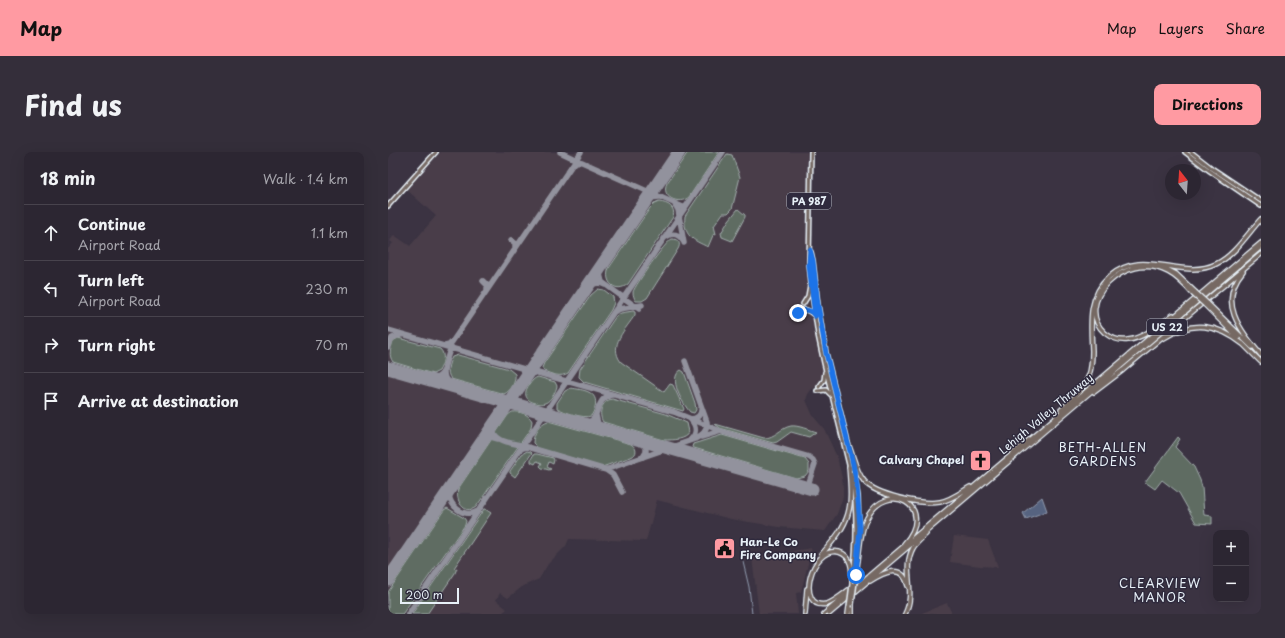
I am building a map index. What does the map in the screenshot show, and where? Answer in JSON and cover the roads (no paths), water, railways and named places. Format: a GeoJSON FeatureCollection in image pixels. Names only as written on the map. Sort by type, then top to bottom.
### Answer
{"type":"FeatureCollection","features":[{"type":"Feature","properties":{"kind":"highway"},"geometry":{"type":"LineString","coordinates":[[1029,440],[1071,400],[1087,380],[1092,362],[1092,310],[1094,299],[1101,286],[1110,276],[1122,268],[1136,264],[1152,264],[1193,269],[1214,265],[1230,255],[1261,219]]}},
{"type":"Feature","properties":{"kind":"highway","name":"Lehigh Valley Thruway"},"geometry":{"type":"LineString","coordinates":[[824,614],[1261,243]]}},
{"type":"Feature","properties":{"kind":"highway","name":"Lehigh Valley Thruway"},"geometry":{"type":"LineString","coordinates":[[829,614],[1261,247]]}},
{"type":"Feature","properties":{"kind":"highway"},"geometry":{"type":"LineString","coordinates":[[1073,406],[1114,377],[1150,348],[1261,254]]}},
{"type":"Feature","properties":{"kind":"highway"},"geometry":{"type":"LineString","coordinates":[[1254,260],[1237,279],[1232,291],[1231,303],[1237,321],[1261,355]]}},
{"type":"Feature","properties":{"kind":"highway"},"geometry":{"type":"LineString","coordinates":[[1152,264],[1173,272],[1261,355]]}},
{"type":"Feature","properties":{"kind":"highway"},"geometry":{"type":"LineString","coordinates":[[1190,303],[1147,332],[1128,340],[1116,339],[1106,334],[1099,326],[1095,315],[1097,300],[1105,285],[1118,274],[1133,268],[1152,267],[1166,271],[1194,293]]}},
{"type":"Feature","properties":{"kind":"highway"},"geometry":{"type":"LineString","coordinates":[[1206,304],[1261,362]]}},
{"type":"Feature","properties":{"kind":"highway"},"geometry":{"type":"LineString","coordinates":[[1150,348],[1176,331],[1197,326],[1221,330],[1243,344]]}},
{"type":"Feature","properties":{"kind":"highway"},"geometry":{"type":"LineString","coordinates":[[847,441],[858,472],[863,481],[871,488],[886,494],[920,502],[936,503],[953,498],[984,478]]}},
{"type":"Feature","properties":{"kind":"highway"},"geometry":{"type":"LineString","coordinates":[[805,614],[807,584],[811,570],[818,558],[841,531],[848,515],[851,497],[849,467]]}},
{"type":"Feature","properties":{"kind":"highway"},"geometry":{"type":"LineString","coordinates":[[904,614],[910,597],[908,564],[913,548],[918,541],[976,489]]}},
{"type":"Feature","properties":{"kind":"highway"},"geometry":{"type":"LineString","coordinates":[[858,560],[863,530],[868,516],[882,502],[895,499],[905,502],[910,506],[914,513],[916,522],[914,530],[910,536],[891,557]]}},
{"type":"Feature","properties":{"kind":"highway"},"geometry":{"type":"LineString","coordinates":[[852,584],[854,577],[851,564],[847,557],[837,552],[827,553],[820,559],[812,573],[809,587],[810,596],[818,603],[828,603],[869,575]]}},
{"type":"Feature","properties":{"kind":"highway"},"geometry":{"type":"LineString","coordinates":[[856,591],[885,573],[899,573],[906,579],[908,588],[908,600],[904,614]]}},
{"type":"Feature","properties":{"kind":"highway"},"geometry":{"type":"LineString","coordinates":[[850,614],[851,606]]}},
{"type":"Feature","properties":{"kind":"main road"},"geometry":{"type":"LineString","coordinates":[[388,206],[436,152]]}},
{"type":"Feature","properties":{"kind":"main road","name":"PA 987"},"geometry":{"type":"LineString","coordinates":[[810,152],[809,262],[815,316],[825,368],[854,488],[856,552],[851,606]]}},
{"type":"Feature","properties":{"kind":"main road"},"geometry":{"type":"LineString","coordinates":[[1186,152],[1210,171],[1261,206]]}},
{"type":"Feature","properties":{"kind":"main road"},"geometry":{"type":"LineString","coordinates":[[1191,152],[1213,169],[1261,201]]}},
{"type":"Feature","properties":{"kind":"main road","name":"PA 987"},"geometry":{"type":"LineString","coordinates":[[810,250],[813,261],[818,305],[826,353],[855,474],[858,496],[860,528],[858,560],[854,577]]}},
{"type":"Feature","properties":{"kind":"main road"},"geometry":{"type":"LineString","coordinates":[[803,304],[808,294],[810,277]]}},
{"type":"Feature","properties":{"kind":"main road"},"geometry":{"type":"LineString","coordinates":[[798,313],[802,310],[807,310],[815,316]]}},
{"type":"Feature","properties":{"kind":"main road"},"geometry":{"type":"LineString","coordinates":[[825,368],[824,380],[818,389],[826,390],[832,396]]}},
{"type":"Feature","properties":{"kind":"main road"},"geometry":{"type":"LineString","coordinates":[[851,606],[852,584]]}},
{"type":"Feature","properties":{"kind":"water"},"geometry":{"type":"Polygon","coordinates":[[[1042,497],[1047,511],[1026,519],[1023,513],[1042,497]]]}},
{"type":"Feature","properties":{"kind":"waterway"},"geometry":{"type":"LineString","coordinates":[[743,562],[749,587],[752,614]]}},
{"type":"Feature","properties":{"kind":"place","name":"Calvary Chapel"},"geometry":{"type":"Point","coordinates":[980,460]}},
{"type":"Feature","properties":{"kind":"place","name":"Han-Le Co Fire Company"},"geometry":{"type":"Point","coordinates":[725,548]}},
{"type":"Feature","properties":{"kind":"district","name":"BETH-ALLEN GARDENS"},"geometry":{"type":"Point","coordinates":[1103,455]}},
{"type":"Feature","properties":{"kind":"district","name":"CLEARVIEW MANOR"},"geometry":{"type":"Point","coordinates":[1160,591]}}]}
